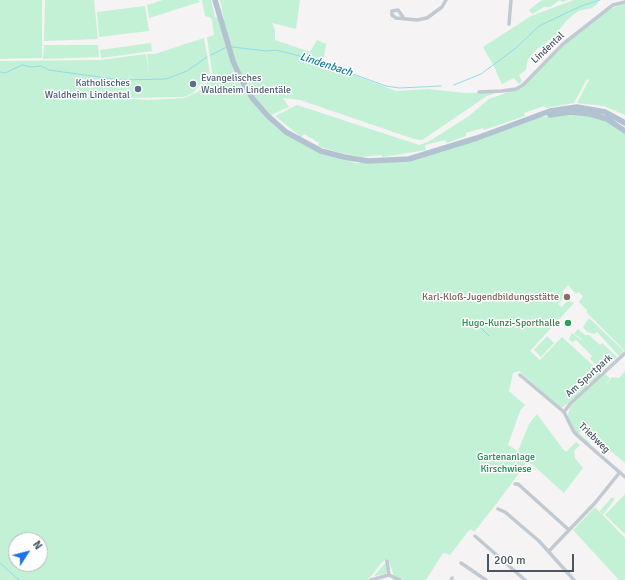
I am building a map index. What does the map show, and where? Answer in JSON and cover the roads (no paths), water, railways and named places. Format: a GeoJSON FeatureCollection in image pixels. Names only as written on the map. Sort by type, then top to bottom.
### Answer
{"type":"FeatureCollection","features":[{"type":"Feature","properties":{"kind":"main road"},"geometry":{"type":"LineString","coordinates":[[215,0],[226,43],[236,69],[253,99],[279,126],[298,140],[321,151],[352,159],[374,161],[409,159],[456,145],[550,111],[577,107],[605,112],[625,123]]}},
{"type":"Feature","properties":{"kind":"main road"},"geometry":{"type":"LineString","coordinates":[[534,118],[570,112],[583,113],[606,119],[625,131]]}},
{"type":"Feature","properties":{"kind":"street"},"geometry":{"type":"LineString","coordinates":[[403,17],[416,20],[427,18],[442,7],[446,0]]}},
{"type":"Feature","properties":{"kind":"street"},"geometry":{"type":"LineString","coordinates":[[508,24],[511,0]]}},
{"type":"Feature","properties":{"kind":"street","name":"Lindental"},"geometry":{"type":"LineString","coordinates":[[478,92],[502,91],[516,88],[523,84],[563,44],[613,5],[625,2]]}},
{"type":"Feature","properties":{"kind":"street","name":"Am Sportpark"},"geometry":{"type":"LineString","coordinates":[[564,412],[570,404],[625,353]]}},
{"type":"Feature","properties":{"kind":"street","name":"Triebweg"},"geometry":{"type":"LineString","coordinates":[[520,375],[564,412],[574,432],[625,477]]}},
{"type":"Feature","properties":{"kind":"street"},"geometry":{"type":"LineString","coordinates":[[549,551],[595,502],[620,472]]}},
{"type":"Feature","properties":{"kind":"street"},"geometry":{"type":"LineString","coordinates":[[516,484],[569,530]]}},
{"type":"Feature","properties":{"kind":"street"},"geometry":{"type":"LineString","coordinates":[[498,509],[502,510],[511,517],[549,551],[574,580]]}},
{"type":"Feature","properties":{"kind":"street"},"geometry":{"type":"LineString","coordinates":[[475,536],[525,580]]}},
{"type":"Feature","properties":{"kind":"street"},"geometry":{"type":"LineString","coordinates":[[387,561],[389,575]]}},
{"type":"Feature","properties":{"kind":"street"},"geometry":{"type":"LineString","coordinates":[[461,563],[486,580]]}},
{"type":"Feature","properties":{"kind":"street"},"geometry":{"type":"LineString","coordinates":[[371,580],[389,575],[400,580]]}},
{"type":"Feature","properties":{"kind":"waterway","name":"Lindenbach"},"geometry":{"type":"LineString","coordinates":[[454,85],[481,74],[516,48],[539,26],[581,6],[600,0]]}},
{"type":"Feature","properties":{"kind":"waterway","name":"Lindenbach"},"geometry":{"type":"LineString","coordinates":[[211,55],[227,47]]}},
{"type":"Feature","properties":{"kind":"waterway","name":"Lindenbach"},"geometry":{"type":"LineString","coordinates":[[232,47],[267,51],[276,50],[292,54],[320,62],[386,86],[399,88],[441,86]]}},
{"type":"Feature","properties":{"kind":"waterway","name":"Lindenbach"},"geometry":{"type":"LineString","coordinates":[[0,72],[5,73],[22,65],[31,67],[41,66],[49,70],[121,80],[166,79],[187,71],[207,57]]}},
{"type":"Feature","properties":{"kind":"waterway"},"geometry":{"type":"LineString","coordinates":[[480,327],[489,336]]}},
{"type":"Feature","properties":{"kind":"waterway"},"geometry":{"type":"LineString","coordinates":[[0,563],[19,580]]}},
{"type":"Feature","properties":{"kind":"place","name":"Evangelisches Waldheim Lindentäle"},"geometry":{"type":"Point","coordinates":[193,84]}},
{"type":"Feature","properties":{"kind":"place","name":"Katholisches Waldheim Lindental"},"geometry":{"type":"Point","coordinates":[138,89]}},
{"type":"Feature","properties":{"kind":"place","name":"Karl-Kloß-Jugendbildungsstätte"},"geometry":{"type":"Point","coordinates":[567,297]}},
{"type":"Feature","properties":{"kind":"place","name":"Hugo-Kunzi-Sporthalle"},"geometry":{"type":"Point","coordinates":[568,323]}},
{"type":"Feature","properties":{"kind":"park label","name":"Gartenanlage Kirschwiese"},"geometry":{"type":"Point","coordinates":[506,462]}}]}
